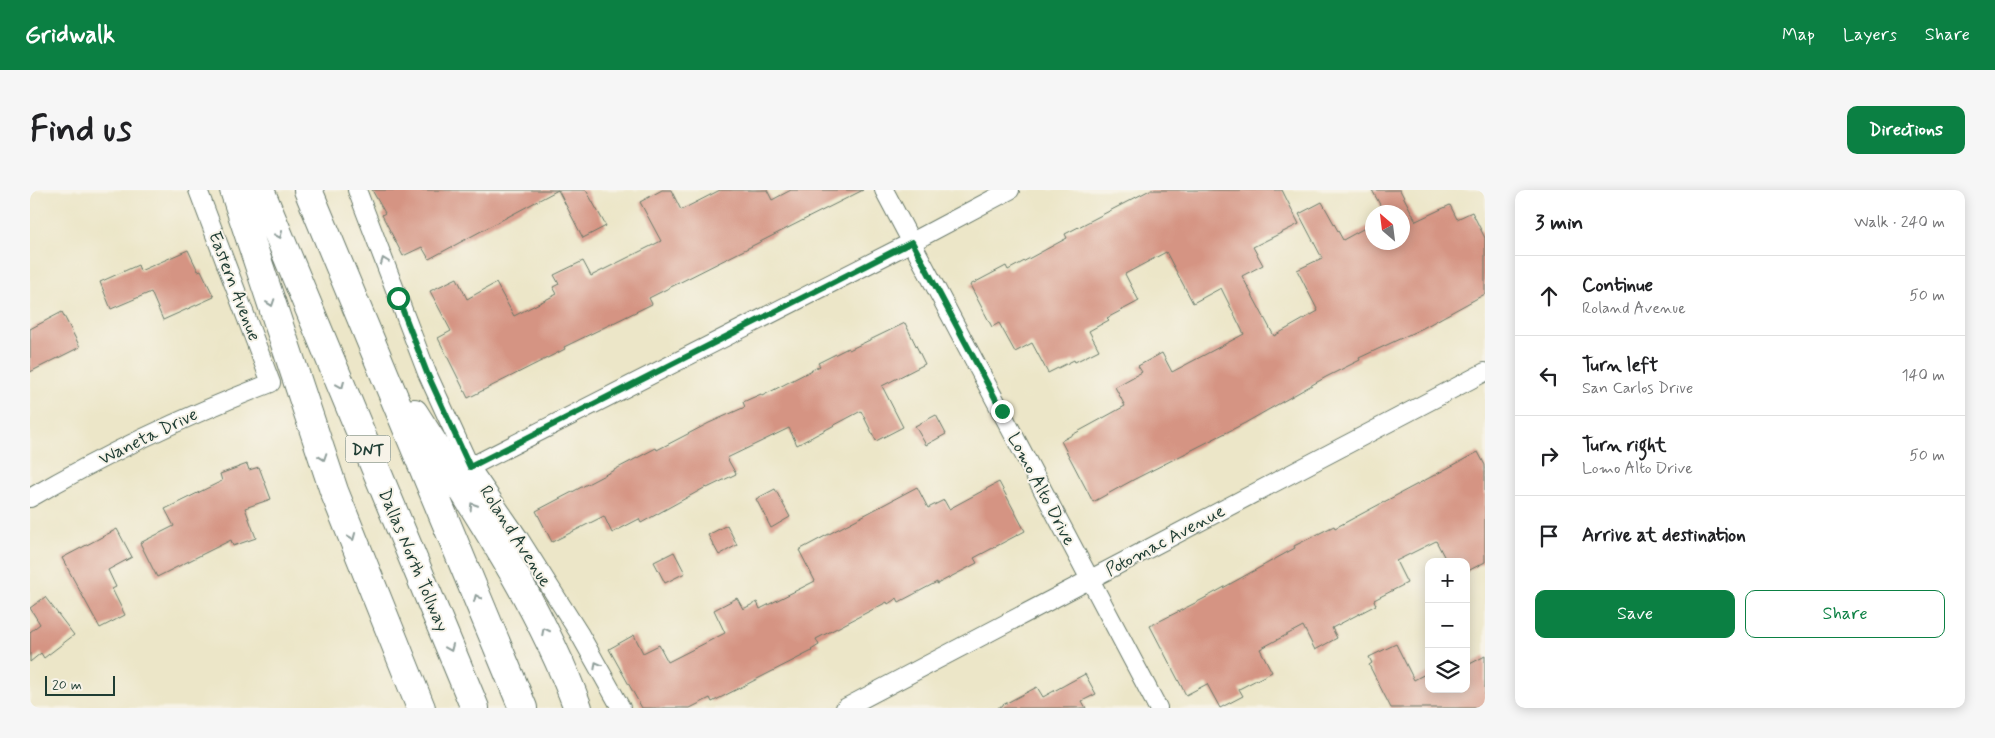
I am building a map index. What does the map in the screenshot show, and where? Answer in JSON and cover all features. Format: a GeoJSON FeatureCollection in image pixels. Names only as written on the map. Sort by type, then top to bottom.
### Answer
{"type":"FeatureCollection","features":[{"type":"Feature","properties":{"kind":"highway"},"geometry":{"type":"LineString","coordinates":[[234,190],[334,491],[421,708]]}},
{"type":"Feature","properties":{"kind":"highway","name":"Dallas North Tollway"},"geometry":{"type":"LineString","coordinates":[[260,190],[475,708]]}},
{"type":"Feature","properties":{"kind":"highway","name":"DNT"},"geometry":{"type":"LineString","coordinates":[[308,190],[523,708]]}},
{"type":"Feature","properties":{"kind":"highway"},"geometry":{"type":"LineString","coordinates":[[373,348],[499,547],[551,643],[578,708]]}},
{"type":"Feature","properties":{"kind":"street","name":"Eastern Avenue"},"geometry":{"type":"LineString","coordinates":[[198,190],[272,383]]}},
{"type":"Feature","properties":{"kind":"street","name":"Roland Avenue"},"geometry":{"type":"LineString","coordinates":[[357,190],[427,373],[470,467],[519,538],[579,633],[621,708]]}},
{"type":"Feature","properties":{"kind":"street","name":"Lomo Alto Drive"},"geometry":{"type":"LineString","coordinates":[[884,190],[1158,708]]}},
{"type":"Feature","properties":{"kind":"street"},"geometry":{"type":"LineString","coordinates":[[470,467],[912,242],[1010,190]]}},
{"type":"Feature","properties":{"kind":"street","name":"Potomac Avenue"},"geometry":{"type":"LineString","coordinates":[[845,708],[1485,372]]}},
{"type":"Feature","properties":{"kind":"street","name":"Waneta Drive"},"geometry":{"type":"LineString","coordinates":[[30,498],[143,437],[212,406],[272,383]]}},
{"type":"Feature","properties":{"kind":"building"},"geometry":{"type":"Polygon","coordinates":[[[372,190],[558,190],[429,259],[422,247],[403,256],[382,215],[385,213],[372,190]]]}},
{"type":"Feature","properties":{"kind":"building"},"geometry":{"type":"Polygon","coordinates":[[[558,190],[586,190],[606,226],[583,238],[558,190]]]}},
{"type":"Feature","properties":{"kind":"building"},"geometry":{"type":"Polygon","coordinates":[[[662,190],[671,190],[681,210],[720,190],[767,190],[772,200],[791,190],[863,190],[649,298],[652,304],[564,347],[565,349],[468,398],[438,338],[451,331],[430,291],[457,278],[467,299],[496,283],[514,316],[557,294],[553,287],[559,284],[554,275],[583,261],[591,276],[661,241],[640,202],[662,190]]]}},
{"type":"Feature","properties":{"kind":"building"},"geometry":{"type":"Polygon","coordinates":[[[1150,190],[1282,190],[1299,224],[1253,247],[1263,265],[1242,276],[1274,336],[1318,311],[1297,270],[1322,258],[1299,214],[1322,202],[1343,240],[1365,228],[1365,250],[1410,250],[1410,209],[1416,221],[1450,205],[1457,219],[1472,212],[1485,238],[1485,294],[1423,328],[1359,358],[1360,360],[1245,423],[1093,502],[1061,441],[1125,406],[1115,387],[1142,372],[1138,366],[1162,353],[1172,372],[1244,334],[1221,288],[1193,303],[1166,252],[1125,274],[1139,301],[1107,318],[1109,320],[1089,331],[1099,350],[1048,373],[1032,343],[1015,352],[999,323],[992,327],[970,285],[1006,266],[1008,270],[1067,238],[1065,234],[1150,190]]]}},
{"type":"Feature","properties":{"kind":"building"},"geometry":{"type":"Polygon","coordinates":[[[1372,190],[1400,190],[1408,205],[1380,205],[1372,190]]]}},
{"type":"Feature","properties":{"kind":"building"},"geometry":{"type":"Polygon","coordinates":[[[188,250],[198,271],[201,270],[214,297],[163,320],[151,292],[111,309],[100,282],[138,265],[140,271],[188,250]]]}},
{"type":"Feature","properties":{"kind":"building"},"geometry":{"type":"Polygon","coordinates":[[[62,312],[80,347],[30,372],[30,329],[62,312]]]}},
{"type":"Feature","properties":{"kind":"building"},"geometry":{"type":"Polygon","coordinates":[[[905,323],[925,364],[882,386],[903,427],[876,441],[861,411],[797,445],[789,428],[727,458],[736,474],[706,487],[641,523],[639,519],[612,533],[604,516],[552,542],[536,511],[656,448],[657,450],[745,407],[743,402],[761,394],[762,396],[820,366],[818,363],[905,323]]]}},
{"type":"Feature","properties":{"kind":"building"},"geometry":{"type":"Polygon","coordinates":[[[936,415],[946,434],[926,445],[915,426],[936,415]]]}},
{"type":"Feature","properties":{"kind":"building"},"geometry":{"type":"Polygon","coordinates":[[[1478,452],[1485,465],[1485,562],[1470,570],[1470,558],[1445,558],[1436,541],[1396,561],[1407,583],[1374,600],[1376,605],[1332,628],[1337,638],[1315,650],[1303,626],[1260,649],[1272,672],[1239,689],[1243,696],[1220,708],[1207,684],[1186,695],[1150,626],[1295,548],[1294,546],[1334,526],[1335,528],[1478,452]]]}},
{"type":"Feature","properties":{"kind":"building"},"geometry":{"type":"Polygon","coordinates":[[[247,464],[249,470],[259,467],[271,499],[245,508],[256,538],[233,546],[231,540],[157,577],[140,543],[174,526],[165,509],[222,481],[220,474],[247,464]]]}},
{"type":"Feature","properties":{"kind":"building"},"geometry":{"type":"Polygon","coordinates":[[[999,482],[1025,531],[974,558],[977,563],[937,584],[937,582],[899,602],[897,598],[888,604],[887,602],[816,639],[819,645],[812,651],[712,702],[710,698],[690,708],[642,708],[609,649],[634,635],[643,653],[659,645],[668,662],[725,633],[714,610],[737,598],[743,609],[757,602],[760,609],[815,581],[799,550],[917,487],[928,508],[944,500],[949,509],[999,482]]]}},
{"type":"Feature","properties":{"kind":"building"},"geometry":{"type":"Polygon","coordinates":[[[775,489],[790,517],[771,528],[756,499],[775,489]]]}},
{"type":"Feature","properties":{"kind":"building"},"geometry":{"type":"Polygon","coordinates":[[[727,525],[737,545],[719,555],[708,535],[727,525]]]}},
{"type":"Feature","properties":{"kind":"building"},"geometry":{"type":"Polygon","coordinates":[[[117,529],[132,557],[108,570],[116,587],[112,589],[125,615],[100,628],[62,558],[117,529]]]}},
{"type":"Feature","properties":{"kind":"building"},"geometry":{"type":"Polygon","coordinates":[[[674,552],[685,573],[665,583],[654,562],[674,552]]]}},
{"type":"Feature","properties":{"kind":"building"},"geometry":{"type":"Polygon","coordinates":[[[45,597],[74,635],[44,658],[41,653],[30,662],[30,632],[40,624],[30,608],[45,597]]]}},
{"type":"Feature","properties":{"kind":"building"},"geometry":{"type":"Polygon","coordinates":[[[1396,644],[1414,680],[1425,674],[1425,693],[1470,693],[1470,664],[1485,656],[1485,708],[1391,708],[1369,665],[1372,663],[1369,657],[1396,644]]]}},
{"type":"Feature","properties":{"kind":"building"},"geometry":{"type":"Polygon","coordinates":[[[1085,674],[1096,694],[1082,701],[1086,708],[997,708],[1037,687],[1043,697],[1085,674]]]}},
{"type":"Feature","properties":{"kind":"route"},"geometry":{"type":"LineString","coordinates":[[398,298],[427,373],[470,467],[912,242],[1002,411]]}}]}
